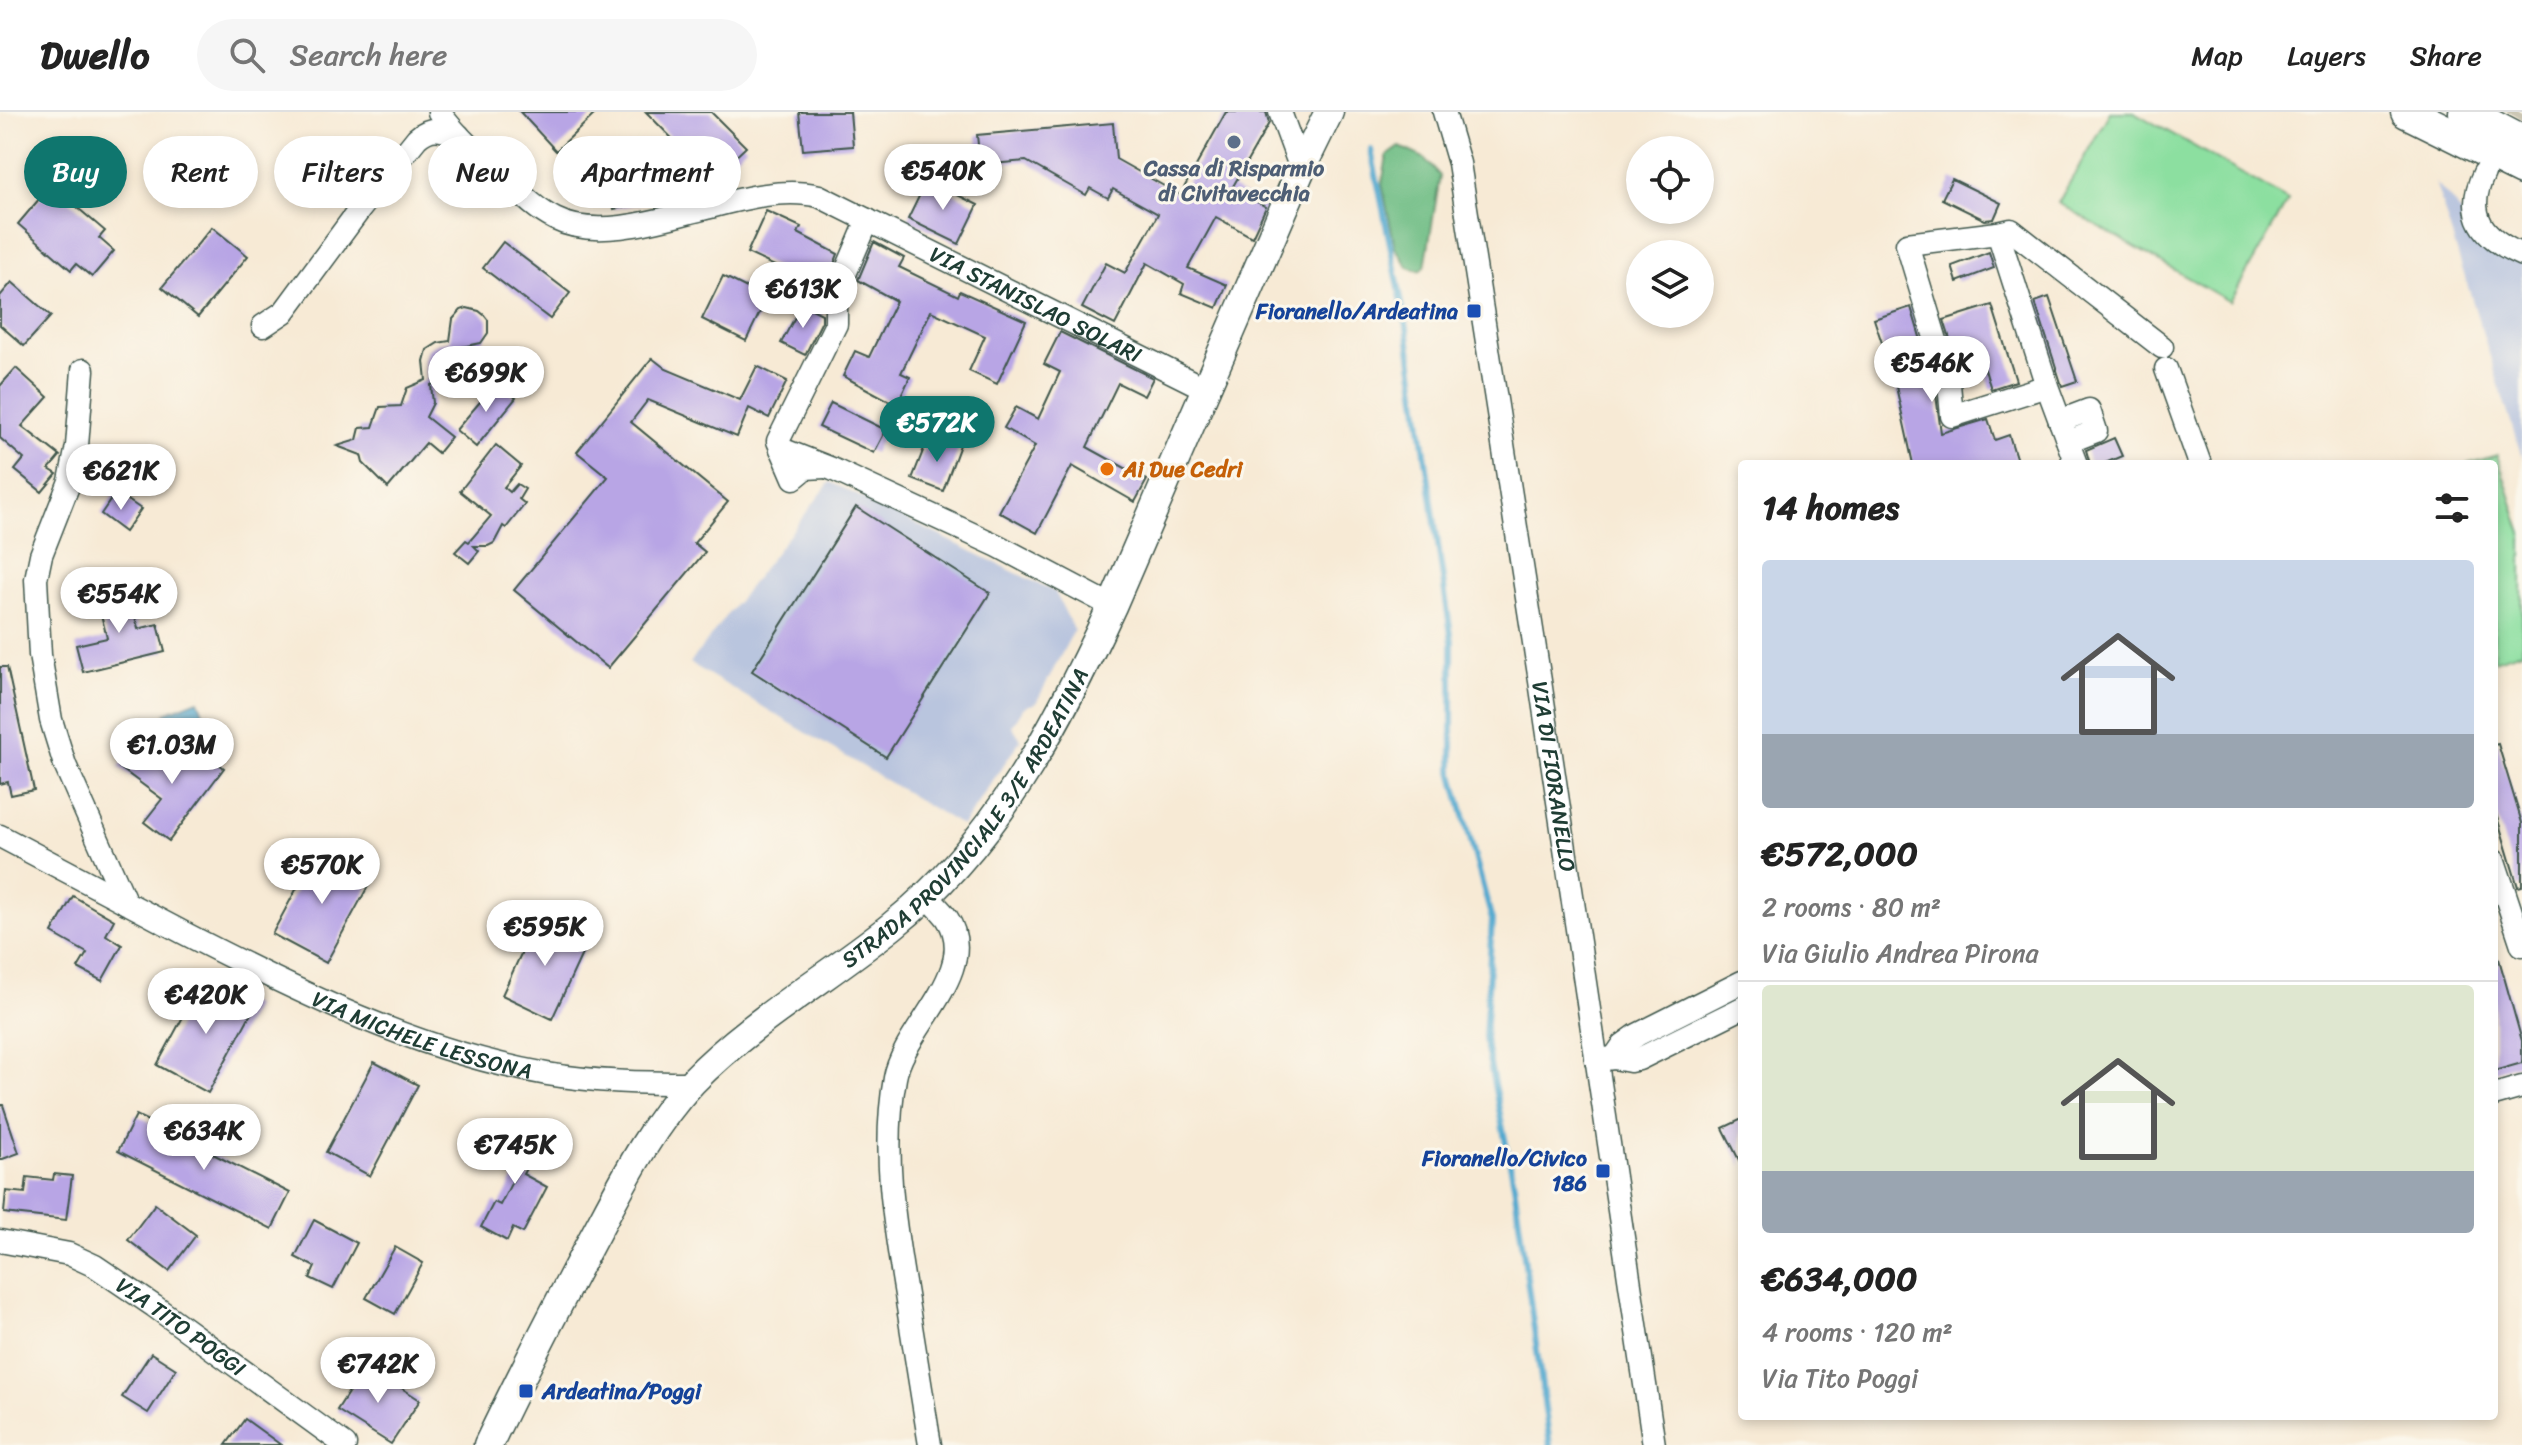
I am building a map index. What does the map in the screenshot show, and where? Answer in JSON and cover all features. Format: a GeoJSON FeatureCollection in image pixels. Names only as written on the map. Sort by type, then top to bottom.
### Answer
{"type":"FeatureCollection","features":[{"type":"Feature","properties":{"kind":"highway"},"geometry":{"type":"LineString","coordinates":[[2407,112],[2522,169]]}},
{"type":"Feature","properties":{"kind":"highway"},"geometry":{"type":"LineString","coordinates":[[2465,112],[2522,142]]}},
{"type":"Feature","properties":{"kind":"main road","name":"STRADA PROVINCIALE 3/E ARDEATINA"},"geometry":{"type":"LineString","coordinates":[[488,1445],[543,1333],[630,1170],[692,1083],[741,1039],[894,925],[927,896],[956,868],[1021,782],[1075,684],[1112,606],[1324,121]]}},
{"type":"Feature","properties":{"kind":"street"},"geometry":{"type":"LineString","coordinates":[[1280,112],[1301,169]]}},
{"type":"Feature","properties":{"kind":"street","name":"VIA DI FIORANELLO"},"geometry":{"type":"LineString","coordinates":[[1444,112],[1459,163],[1538,665],[1605,1059],[1654,1445]]}},
{"type":"Feature","properties":{"kind":"street"},"geometry":{"type":"LineString","coordinates":[[263,326],[284,312],[432,118]]}},
{"type":"Feature","properties":{"kind":"street","name":"VIA STANISLAO SOLARI"},"geometry":{"type":"LineString","coordinates":[[432,118],[459,136],[542,212],[574,227],[603,229],[737,200],[794,193],[819,196],[1206,389]]}},
{"type":"Feature","properties":{"kind":"street"},"geometry":{"type":"LineString","coordinates":[[2484,173],[2475,203],[2479,220],[2499,243],[2522,255]]}},
{"type":"Feature","properties":{"kind":"street"},"geometry":{"type":"LineString","coordinates":[[868,220],[836,295],[836,324],[780,432],[778,441],[794,478],[806,468],[826,467],[998,546],[1112,606]]}},
{"type":"Feature","properties":{"kind":"street"},"geometry":{"type":"LineString","coordinates":[[2047,386],[1952,416],[1949,384],[1907,244],[2011,230],[2164,358],[2199,460]]}},
{"type":"Feature","properties":{"kind":"street"},"geometry":{"type":"LineString","coordinates":[[1998,233],[2047,386],[2075,460]]}},
{"type":"Feature","properties":{"kind":"street"},"geometry":{"type":"LineString","coordinates":[[83,370],[77,446],[70,481],[41,555],[36,579],[39,643],[49,708],[61,755],[126,903]]}},
{"type":"Feature","properties":{"kind":"street"},"geometry":{"type":"LineString","coordinates":[[2060,421],[2089,410],[2096,431],[2068,442]]}},
{"type":"Feature","properties":{"kind":"street","name":"VIA MICHELE LESSONA"},"geometry":{"type":"LineString","coordinates":[[0,836],[315,999],[393,1030],[520,1068],[576,1078],[629,1083],[692,1083]]}},
{"type":"Feature","properties":{"kind":"street"},"geometry":{"type":"LineString","coordinates":[[2506,888],[2522,945]]}},
{"type":"Feature","properties":{"kind":"street"},"geometry":{"type":"LineString","coordinates":[[927,896],[948,920],[955,955],[951,977],[905,1050],[895,1075],[888,1147],[897,1241],[930,1445]]}},
{"type":"Feature","properties":{"kind":"street"},"geometry":{"type":"LineString","coordinates":[[1605,1059],[1637,1035],[1738,984]]}},
{"type":"Feature","properties":{"kind":"street"},"geometry":{"type":"LineString","coordinates":[[1605,1059],[1635,1061],[1738,1010]]}},
{"type":"Feature","properties":{"kind":"street"},"geometry":{"type":"LineString","coordinates":[[2498,1094],[2522,1087]]}},
{"type":"Feature","properties":{"kind":"street","name":"VIA TITO POGGI"},"geometry":{"type":"LineString","coordinates":[[0,1241],[69,1254],[95,1266],[345,1445]]}},
{"type":"Feature","properties":{"kind":"shaded area"},"geometry":{"type":"Polygon","coordinates":[[[2435,182],[2489,244],[2522,258],[2522,458],[2435,182]]]}},
{"type":"Feature","properties":{"kind":"shaded area"},"geometry":{"type":"Polygon","coordinates":[[[830,482],[1055,592],[1074,630],[1036,703],[1024,707],[1012,726],[1021,739],[962,826],[690,663],[830,482]]]}},
{"type":"Feature","properties":{"kind":"green space"},"geometry":{"type":"Polygon","coordinates":[[[2110,112],[2134,112],[2288,200],[2230,302],[2058,203],[2110,112]]]}},
{"type":"Feature","properties":{"kind":"green space"},"geometry":{"type":"Polygon","coordinates":[[[1400,147],[1424,158],[1440,176],[1425,267],[1419,271],[1408,267],[1395,247],[1382,184],[1387,156],[1400,147]]]}},
{"type":"Feature","properties":{"kind":"green space"},"geometry":{"type":"Polygon","coordinates":[[[2497,455],[2522,534],[2522,651],[2498,659],[2498,460],[2481,460],[2497,455]]]}},
{"type":"Feature","properties":{"kind":"water"},"geometry":{"type":"Polygon","coordinates":[[[198,700],[206,720],[173,733],[165,713],[198,700]]]}},
{"type":"Feature","properties":{"kind":"building"},"geometry":{"type":"Polygon","coordinates":[[[520,112],[597,112],[572,136],[553,136],[553,148],[520,112]]]}},
{"type":"Feature","properties":{"kind":"building"},"geometry":{"type":"Polygon","coordinates":[[[646,112],[711,112],[735,136],[670,136],[646,112]]]}},
{"type":"Feature","properties":{"kind":"building"},"geometry":{"type":"Polygon","coordinates":[[[799,112],[850,112],[853,146],[803,150],[799,112]]]}},
{"type":"Feature","properties":{"kind":"building"},"geometry":{"type":"Polygon","coordinates":[[[1226,112],[1266,112],[1269,123],[1232,188],[1266,207],[1252,237],[1216,217],[1188,268],[1227,285],[1217,308],[1181,293],[1184,284],[1147,263],[1115,325],[1082,308],[1106,263],[1125,273],[1158,214],[1113,189],[1108,198],[1090,188],[1086,195],[1026,161],[980,165],[977,135],[1113,123],[1116,159],[1180,195],[1226,112]]]}},
{"type":"Feature","properties":{"kind":"building"},"geometry":{"type":"Polygon","coordinates":[[[1952,179],[2001,203],[1994,219],[1985,220],[1942,199],[1952,179]]]}},
{"type":"Feature","properties":{"kind":"building"},"geometry":{"type":"Polygon","coordinates":[[[927,180],[978,205],[959,244],[908,219],[927,180]]]}},
{"type":"Feature","properties":{"kind":"building"},"geometry":{"type":"Polygon","coordinates":[[[32,208],[78,208],[105,231],[99,238],[114,251],[92,277],[76,264],[71,270],[18,224],[32,208]]]}},
{"type":"Feature","properties":{"kind":"building"},"geometry":{"type":"Polygon","coordinates":[[[766,211],[801,227],[798,233],[838,254],[822,294],[796,280],[798,277],[747,253],[766,211]]]}},
{"type":"Feature","properties":{"kind":"building"},"geometry":{"type":"Polygon","coordinates":[[[212,227],[248,256],[198,317],[162,287],[212,227]]]}},
{"type":"Feature","properties":{"kind":"building"},"geometry":{"type":"Polygon","coordinates":[[[503,242],[570,293],[550,319],[483,268],[503,242]]]}},
{"type":"Feature","properties":{"kind":"building"},"geometry":{"type":"Polygon","coordinates":[[[874,242],[904,258],[899,267],[958,296],[960,291],[1026,321],[997,384],[969,371],[985,336],[931,311],[901,373],[910,377],[897,405],[843,376],[855,351],[869,357],[896,301],[858,280],[874,242]]]}},
{"type":"Feature","properties":{"kind":"building"},"geometry":{"type":"Polygon","coordinates":[[[1989,252],[1994,268],[1957,282],[1952,266],[1989,252]]]}},
{"type":"Feature","properties":{"kind":"building"},"geometry":{"type":"Polygon","coordinates":[[[723,276],[755,292],[750,302],[762,308],[746,341],[702,319],[723,276]]]}},
{"type":"Feature","properties":{"kind":"building"},"geometry":{"type":"Polygon","coordinates":[[[12,282],[51,316],[24,346],[0,325],[0,296],[12,282]]]}},
{"type":"Feature","properties":{"kind":"building"},"geometry":{"type":"Polygon","coordinates":[[[2049,297],[2077,381],[2062,386],[2035,302],[2049,297]]]}},
{"type":"Feature","properties":{"kind":"building"},"geometry":{"type":"Polygon","coordinates":[[[802,304],[822,314],[822,321],[805,355],[781,343],[802,304]]]}},
{"type":"Feature","properties":{"kind":"building"},"geometry":{"type":"Polygon","coordinates":[[[1992,305],[2016,381],[1991,389],[1980,354],[1957,361],[1944,320],[1992,305]]]}},
{"type":"Feature","properties":{"kind":"building"},"geometry":{"type":"Polygon","coordinates":[[[1911,307],[1935,387],[1941,433],[1988,419],[1995,440],[2009,435],[2017,460],[1912,460],[1895,382],[1874,319],[1911,307]]]}},
{"type":"Feature","properties":{"kind":"building"},"geometry":{"type":"Polygon","coordinates":[[[467,308],[484,315],[488,320],[488,333],[481,343],[461,347],[462,364],[457,375],[431,385],[433,403],[426,417],[451,437],[438,453],[426,443],[388,488],[363,463],[361,455],[337,446],[357,440],[360,428],[373,427],[380,407],[401,406],[407,388],[426,380],[424,361],[427,350],[438,343],[450,341],[453,319],[467,308]]]}},
{"type":"Feature","properties":{"kind":"building"},"geometry":{"type":"Polygon","coordinates":[[[1060,332],[1153,378],[1144,396],[1118,383],[1087,447],[1147,480],[1135,502],[1072,466],[1037,533],[999,512],[1035,446],[1004,428],[1016,407],[1038,419],[1060,372],[1044,364],[1060,332]]]}},
{"type":"Feature","properties":{"kind":"building"},"geometry":{"type":"Polygon","coordinates":[[[652,358],[666,369],[740,400],[757,366],[787,381],[769,418],[749,408],[737,437],[648,400],[631,422],[728,502],[694,543],[705,552],[608,668],[514,590],[608,477],[577,452],[652,358]]]}},
{"type":"Feature","properties":{"kind":"building"},"geometry":{"type":"Polygon","coordinates":[[[16,368],[48,397],[22,426],[60,456],[49,469],[57,474],[42,492],[15,470],[24,459],[0,438],[0,386],[16,368]]]}},
{"type":"Feature","properties":{"kind":"building"},"geometry":{"type":"Polygon","coordinates":[[[497,382],[516,398],[476,447],[456,430],[497,382]]]}},
{"type":"Feature","properties":{"kind":"building"},"geometry":{"type":"Polygon","coordinates":[[[831,403],[886,430],[874,453],[819,427],[831,403]]]}},
{"type":"Feature","properties":{"kind":"building"},"geometry":{"type":"Polygon","coordinates":[[[944,436],[961,442],[943,491],[912,479],[925,446],[938,451],[944,436]]]}},
{"type":"Feature","properties":{"kind":"building"},"geometry":{"type":"Polygon","coordinates":[[[2114,438],[2122,456],[2112,460],[2089,460],[2086,450],[2114,438]]]}},
{"type":"Feature","properties":{"kind":"building"},"geometry":{"type":"Polygon","coordinates":[[[496,445],[521,466],[504,487],[510,492],[517,484],[525,489],[519,499],[525,504],[506,528],[503,526],[494,543],[474,546],[479,551],[469,563],[455,552],[466,540],[469,542],[491,516],[460,491],[496,445]]]}},
{"type":"Feature","properties":{"kind":"building"},"geometry":{"type":"Polygon","coordinates":[[[116,492],[141,509],[125,532],[101,514],[116,492]]]}},
{"type":"Feature","properties":{"kind":"building"},"geometry":{"type":"Polygon","coordinates":[[[856,507],[990,593],[886,757],[752,671],[856,507]]]}},
{"type":"Feature","properties":{"kind":"building"},"geometry":{"type":"Polygon","coordinates":[[[116,586],[118,596],[129,593],[138,629],[158,624],[165,652],[83,672],[76,645],[107,638],[95,591],[116,586]]]}},
{"type":"Feature","properties":{"kind":"building"},"geometry":{"type":"Polygon","coordinates":[[[0,667],[7,667],[34,790],[11,795],[8,782],[0,784],[0,667]]]}},
{"type":"Feature","properties":{"kind":"building"},"geometry":{"type":"Polygon","coordinates":[[[2498,744],[2522,823],[2522,886],[2518,887],[2498,820],[2498,744]]]}},
{"type":"Feature","properties":{"kind":"building"},"geometry":{"type":"Polygon","coordinates":[[[153,746],[184,769],[199,749],[224,768],[169,841],[144,822],[162,799],[119,767],[132,750],[143,759],[153,746]]]}},
{"type":"Feature","properties":{"kind":"building"},"geometry":{"type":"Polygon","coordinates":[[[318,849],[372,879],[326,963],[272,934],[318,849]]]}},
{"type":"Feature","properties":{"kind":"building"},"geometry":{"type":"Polygon","coordinates":[[[73,896],[114,920],[106,935],[122,945],[102,981],[78,968],[87,953],[52,933],[73,896]]]}},
{"type":"Feature","properties":{"kind":"building"},"geometry":{"type":"Polygon","coordinates":[[[538,917],[588,941],[552,1019],[502,995],[538,917]]]}},
{"type":"Feature","properties":{"kind":"building"},"geometry":{"type":"Polygon","coordinates":[[[2498,959],[2522,1041],[2522,1063],[2498,1070],[2498,959]]]}},
{"type":"Feature","properties":{"kind":"building"},"geometry":{"type":"Polygon","coordinates":[[[204,978],[255,1006],[208,1093],[157,1065],[204,978]]]}},
{"type":"Feature","properties":{"kind":"building"},"geometry":{"type":"Polygon","coordinates":[[[374,1062],[418,1085],[370,1176],[326,1152],[374,1062]]]}},
{"type":"Feature","properties":{"kind":"building"},"geometry":{"type":"Polygon","coordinates":[[[0,1105],[3,1105],[19,1153],[0,1160],[0,1105]]]}},
{"type":"Feature","properties":{"kind":"building"},"geometry":{"type":"Polygon","coordinates":[[[136,1115],[290,1193],[272,1229],[118,1151],[136,1115]]]}},
{"type":"Feature","properties":{"kind":"building"},"geometry":{"type":"Polygon","coordinates":[[[1738,1121],[1738,1158],[1723,1128],[1738,1121]]]}},
{"type":"Feature","properties":{"kind":"building"},"geometry":{"type":"Polygon","coordinates":[[[509,1125],[540,1142],[523,1174],[547,1187],[523,1233],[513,1228],[507,1241],[481,1227],[494,1202],[500,1205],[516,1174],[490,1160],[509,1125]]]}},
{"type":"Feature","properties":{"kind":"building"},"geometry":{"type":"Polygon","coordinates":[[[54,1174],[72,1176],[66,1220],[4,1213],[6,1191],[25,1193],[27,1177],[53,1180],[54,1174]]]}},
{"type":"Feature","properties":{"kind":"building"},"geometry":{"type":"Polygon","coordinates":[[[155,1204],[196,1235],[169,1271],[128,1240],[155,1204]]]}},
{"type":"Feature","properties":{"kind":"building"},"geometry":{"type":"Polygon","coordinates":[[[314,1220],[357,1243],[333,1289],[310,1278],[315,1267],[295,1257],[314,1220]]]}},
{"type":"Feature","properties":{"kind":"building"},"geometry":{"type":"Polygon","coordinates":[[[395,1247],[423,1263],[395,1314],[366,1298],[395,1247]]]}},
{"type":"Feature","properties":{"kind":"building"},"geometry":{"type":"Polygon","coordinates":[[[151,1353],[176,1369],[148,1413],[122,1397],[151,1353]]]}},
{"type":"Feature","properties":{"kind":"building"},"geometry":{"type":"Polygon","coordinates":[[[366,1365],[420,1400],[391,1444],[337,1410],[366,1365]]]}},
{"type":"Feature","properties":{"kind":"building"},"geometry":{"type":"Polygon","coordinates":[[[245,1419],[281,1445],[226,1445],[245,1419]]]}},
{"type":"Feature","properties":{"kind":"waterway"},"geometry":{"type":"LineString","coordinates":[[1371,150],[1407,328],[1452,642],[1452,771],[1492,920],[1485,1039],[1514,1184],[1550,1445]]}},
{"type":"Feature","properties":{"kind":"tunnel"},"geometry":{"type":"LineString","coordinates":[[2499,146],[2519,112]]}},
{"type":"Feature","properties":{"kind":"place","name":"Cassa di Risparmio di Civitavecchia"},"geometry":{"type":"Point","coordinates":[1234,142]}},
{"type":"Feature","properties":{"kind":"place","name":"Fioranello/Ardeatina"},"geometry":{"type":"Point","coordinates":[1474,311]}},
{"type":"Feature","properties":{"kind":"place","name":"Ai Due Cedri"},"geometry":{"type":"Point","coordinates":[1107,469]}},
{"type":"Feature","properties":{"kind":"place","name":"Fioranello/Civico 186"},"geometry":{"type":"Point","coordinates":[1603,1171]}},
{"type":"Feature","properties":{"kind":"place","name":"Ardeatina/Poggi"},"geometry":{"type":"Point","coordinates":[526,1391]}}]}
